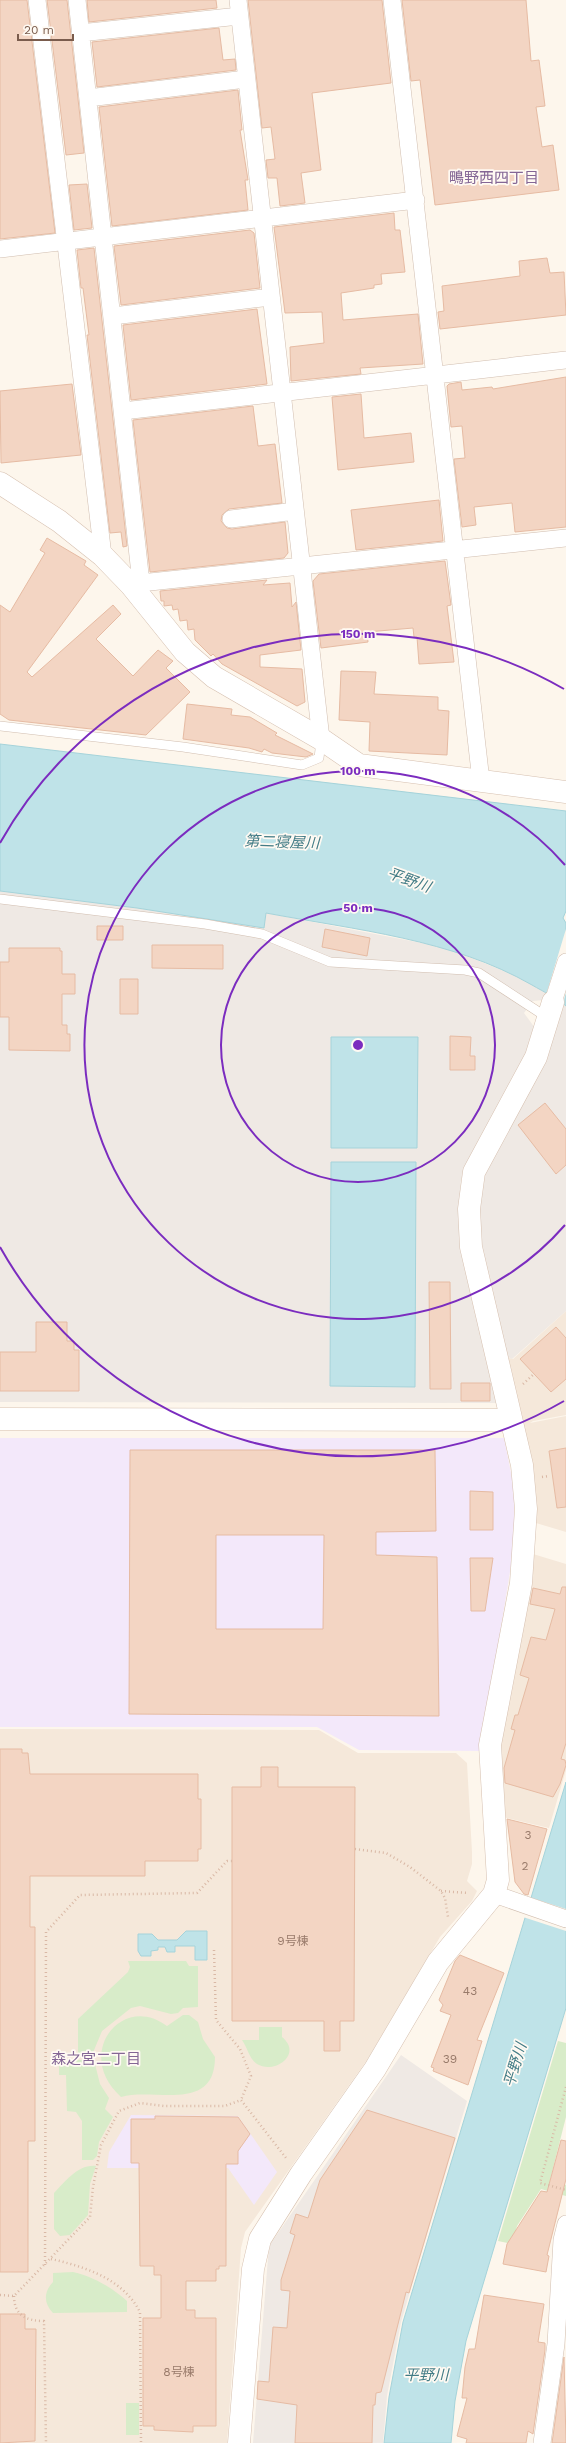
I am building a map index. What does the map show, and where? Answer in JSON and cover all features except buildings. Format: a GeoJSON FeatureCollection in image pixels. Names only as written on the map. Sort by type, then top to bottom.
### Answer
{"type":"FeatureCollection","features":[{"type":"Feature","properties":{"kind":"street"},"geometry":{"type":"LineString","coordinates":[[37,0],[64,241],[103,556]]}},
{"type":"Feature","properties":{"kind":"street"},"geometry":{"type":"LineString","coordinates":[[77,0],[105,238],[123,411],[136,584]]}},
{"type":"Feature","properties":{"kind":"street"},"geometry":{"type":"LineString","coordinates":[[392,0],[436,375],[454,549],[481,781]]}},
{"type":"Feature","properties":{"kind":"street"},"geometry":{"type":"LineString","coordinates":[[80,34],[238,8],[321,739]]}},
{"type":"Feature","properties":{"kind":"street"},"geometry":{"type":"LineString","coordinates":[[88,98],[246,79]]}},
{"type":"Feature","properties":{"kind":"street"},"geometry":{"type":"LineString","coordinates":[[0,249],[64,241],[105,238],[416,200]]}},
{"type":"Feature","properties":{"kind":"street"},"geometry":{"type":"LineString","coordinates":[[113,316],[271,297]]}},
{"type":"Feature","properties":{"kind":"street"},"geometry":{"type":"LineString","coordinates":[[123,411],[281,391],[566,360]]}},
{"type":"Feature","properties":{"kind":"street"},"geometry":{"type":"LineString","coordinates":[[0,483],[59,521],[136,584],[185,652],[214,677],[321,739],[359,765],[566,792]]}},
{"type":"Feature","properties":{"kind":"street"},"geometry":{"type":"LineString","coordinates":[[231,519],[295,511]]}},
{"type":"Feature","properties":{"kind":"street"},"geometry":{"type":"LineString","coordinates":[[136,584],[302,568],[454,549],[566,538]]}},
{"type":"Feature","properties":{"kind":"street"},"geometry":{"type":"LineString","coordinates":[[239,2443],[253,2269],[260,2239],[301,2174],[375,2069],[438,1962],[494,1894],[498,1880],[490,1745],[521,1583],[526,1518],[522,1465],[472,1247],[470,1191],[480,1158],[536,1057],[566,962]]}},
{"type":"Feature","properties":{"kind":"street"},"geometry":{"type":"LineString","coordinates":[[0,1419],[511,1420]]}},
{"type":"Feature","properties":{"kind":"street"},"geometry":{"type":"LineString","coordinates":[[494,1894],[566,1919]]}},
{"type":"Feature","properties":{"kind":"street"},"geometry":{"type":"LineString","coordinates":[[542,2443],[561,2345],[563,2273],[562,2240],[566,2224]]}},
{"type":"Feature","properties":{"kind":"lane"},"geometry":{"type":"LineString","coordinates":[[0,726],[183,747],[302,764],[319,758],[321,739]]}},
{"type":"Feature","properties":{"kind":"lane"},"geometry":{"type":"LineString","coordinates":[[0,899],[205,924],[262,934],[330,962],[465,970],[479,973],[551,1010]]}},
{"type":"Feature","properties":{"kind":"path"},"geometry":{"type":"LineString","coordinates":[[355,1849],[386,1853],[396,1857],[441,1891],[447,1907],[448,1922]]}},
{"type":"Feature","properties":{"kind":"path"},"geometry":{"type":"LineString","coordinates":[[45,2265],[46,1932],[80,1895],[197,1893],[227,1861],[232,1861]]}},
{"type":"Feature","properties":{"kind":"path"},"geometry":{"type":"LineString","coordinates":[[441,1891],[472,1893]]}},
{"type":"Feature","properties":{"kind":"path"},"geometry":{"type":"LineString","coordinates":[[0,2296],[14,2296],[52,2259],[90,2217],[93,2187],[102,2145],[119,2111],[140,2103],[164,2106],[224,2106],[241,2100],[251,2076],[240,2049],[216,2020],[214,1950]]}},
{"type":"Feature","properties":{"kind":"path"},"geometry":{"type":"LineString","coordinates":[[566,2087],[540,2183],[566,2190]]}},
{"type":"Feature","properties":{"kind":"path"},"geometry":{"type":"LineString","coordinates":[[241,2100],[286,2158]]}},
{"type":"Feature","properties":{"kind":"path"},"geometry":{"type":"LineString","coordinates":[[52,2259],[75,2265],[118,2285],[131,2297],[140,2312],[141,2442]]}},
{"type":"Feature","properties":{"kind":"path"},"geometry":{"type":"LineString","coordinates":[[14,2296],[14,2306],[16,2310],[30,2321],[44,2321],[46,2443]]}},
{"type":"Feature","properties":{"kind":"shaded area"},"geometry":{"type":"Polygon","coordinates":[[[0,891],[137,908],[264,928],[266,913],[432,945],[456,952],[517,976],[546,993],[543,1000],[533,1001],[524,1013],[535,1028],[527,1054],[474,1150],[461,1180],[459,1211],[497,1403],[0,1402],[0,891]]]}},
{"type":"Feature","properties":{"kind":"shaded area"},"geometry":{"type":"Polygon","coordinates":[[[563,1003],[566,1006],[566,1311],[512,1359],[506,1356],[480,1244],[478,1204],[480,1184],[563,1003]]]}},
{"type":"Feature","properties":{"kind":"shaded area"},"geometry":{"type":"Polygon","coordinates":[[[566,1311],[566,1415],[533,1421],[530,1423],[566,1416],[566,1532],[536,1523],[506,1357],[513,1359],[566,1311]]]}},
{"type":"Feature","properties":{"kind":"shaded area"},"geometry":{"type":"Polygon","coordinates":[[[0,1438],[504,1438],[514,1488],[514,1547],[481,1751],[359,1750],[317,1727],[0,1727],[0,1438]]]}},
{"type":"Feature","properties":{"kind":"shaded area"},"geometry":{"type":"Polygon","coordinates":[[[533,1554],[566,1564],[566,1770],[549,1828],[503,1817],[498,1754],[533,1554]]]}},
{"type":"Feature","properties":{"kind":"shaded area"},"geometry":{"type":"Polygon","coordinates":[[[0,1729],[319,1730],[358,1753],[456,1753],[467,1763],[472,1864],[467,1881],[477,1891],[472,1901],[440,1937],[367,2060],[245,2232],[241,2248],[227,2443],[0,2443],[0,1729]]]}},
{"type":"Feature","properties":{"kind":"shaded area"},"geometry":{"type":"Polygon","coordinates":[[[401,2055],[467,2101],[401,2322],[387,2396],[383,2443],[253,2443],[269,2246],[401,2055]]]}},
{"type":"Feature","properties":{"kind":"shaded area"},"geometry":{"type":"Polygon","coordinates":[[[131,2115],[238,2116],[277,2172],[254,2205],[228,2168],[107,2168],[109,2152],[131,2115]]]}},
{"type":"Feature","properties":{"kind":"green space"},"geometry":{"type":"Polygon","coordinates":[[[128,1961],[186,1961],[189,1966],[198,1966],[198,2007],[183,2008],[178,2013],[171,2014],[140,2006],[131,2008],[102,2031],[92,2055],[78,2055],[78,2019],[128,1972],[130,1967],[128,1961]]]}},
{"type":"Feature","properties":{"kind":"green space"},"geometry":{"type":"Polygon","coordinates":[[[183,2015],[189,2015],[198,2022],[203,2039],[215,2057],[212,2075],[205,2086],[194,2092],[180,2095],[134,2095],[121,2097],[107,2080],[102,2063],[103,2047],[109,2033],[120,2022],[134,2017],[150,2018],[167,2026],[183,2015]]]}},
{"type":"Feature","properties":{"kind":"green space"},"geometry":{"type":"Polygon","coordinates":[[[259,2027],[282,2027],[282,2037],[288,2043],[289,2050],[288,2056],[278,2065],[264,2067],[257,2064],[250,2056],[242,2040],[259,2040],[259,2027]]]}},
{"type":"Feature","properties":{"kind":"green space"},"geometry":{"type":"Polygon","coordinates":[[[558,2041],[566,2043],[566,2117],[550,2180],[566,2185],[566,2196],[541,2189],[517,2226],[513,2244],[498,2241],[558,2041]]]}},
{"type":"Feature","properties":{"kind":"green space"},"geometry":{"type":"Polygon","coordinates":[[[94,2060],[100,2084],[109,2098],[105,2109],[113,2117],[99,2142],[97,2156],[93,2160],[82,2160],[82,2121],[76,2112],[67,2111],[66,2075],[59,2075],[59,2062],[94,2060]]]}},
{"type":"Feature","properties":{"kind":"green space"},"geometry":{"type":"Polygon","coordinates":[[[89,2166],[96,2166],[90,2184],[88,2215],[70,2235],[60,2236],[54,2229],[54,2193],[67,2179],[78,2171],[89,2166]]]}},
{"type":"Feature","properties":{"kind":"green space"},"geometry":{"type":"Polygon","coordinates":[[[73,2272],[102,2283],[115,2291],[127,2301],[127,2312],[53,2313],[46,2301],[46,2293],[53,2282],[53,2273],[73,2272]]]}},
{"type":"Feature","properties":{"kind":"green space"},"geometry":{"type":"Polygon","coordinates":[[[126,2403],[139,2403],[139,2435],[126,2435],[126,2403]]]}},
{"type":"Feature","properties":{"kind":"water","name":"第二寝屋川"},"geometry":{"type":"Polygon","coordinates":[[[0,744],[566,811],[566,911],[563,918],[566,923],[566,1006],[532,985],[501,969],[436,946],[369,931],[266,913],[264,928],[137,908],[0,891],[0,744]]]}},
{"type":"Feature","properties":{"kind":"water"},"geometry":{"type":"Polygon","coordinates":[[[331,1037],[418,1037],[417,1148],[331,1148],[331,1037]]]}},
{"type":"Feature","properties":{"kind":"water"},"geometry":{"type":"Polygon","coordinates":[[[331,1162],[416,1162],[415,1387],[330,1386],[331,1162]]]}},
{"type":"Feature","properties":{"kind":"water","name":"平野川"},"geometry":{"type":"Polygon","coordinates":[[[566,1782],[566,2008],[466,2341],[455,2401],[451,2443],[384,2443],[389,2397],[403,2322],[566,1782]]]}},
{"type":"Feature","properties":{"kind":"water"},"geometry":{"type":"Polygon","coordinates":[[[186,1931],[207,1931],[207,1960],[195,1960],[195,1946],[175,1946],[175,1952],[167,1952],[165,1947],[158,1947],[158,1950],[151,1951],[151,1956],[141,1956],[138,1951],[138,1934],[152,1934],[158,1940],[177,1940],[186,1931]]]}},
{"type":"Feature","properties":{"kind":"pier"},"geometry":{"type":"Polygon","coordinates":[[[566,929],[566,993],[562,1005],[546,995],[566,929]]]}},
{"type":"Feature","properties":{"kind":"pier"},"geometry":{"type":"Polygon","coordinates":[[[529,1897],[566,1909],[566,1931],[523,1917],[529,1897]]]}},
{"type":"Feature","properties":{"kind":"district","name":"鴫野西四丁目"},"geometry":{"type":"Point","coordinates":[494,178]}},
{"type":"Feature","properties":{"kind":"district","name":"森之宮二丁目"},"geometry":{"type":"Point","coordinates":[96,2059]}}]}
